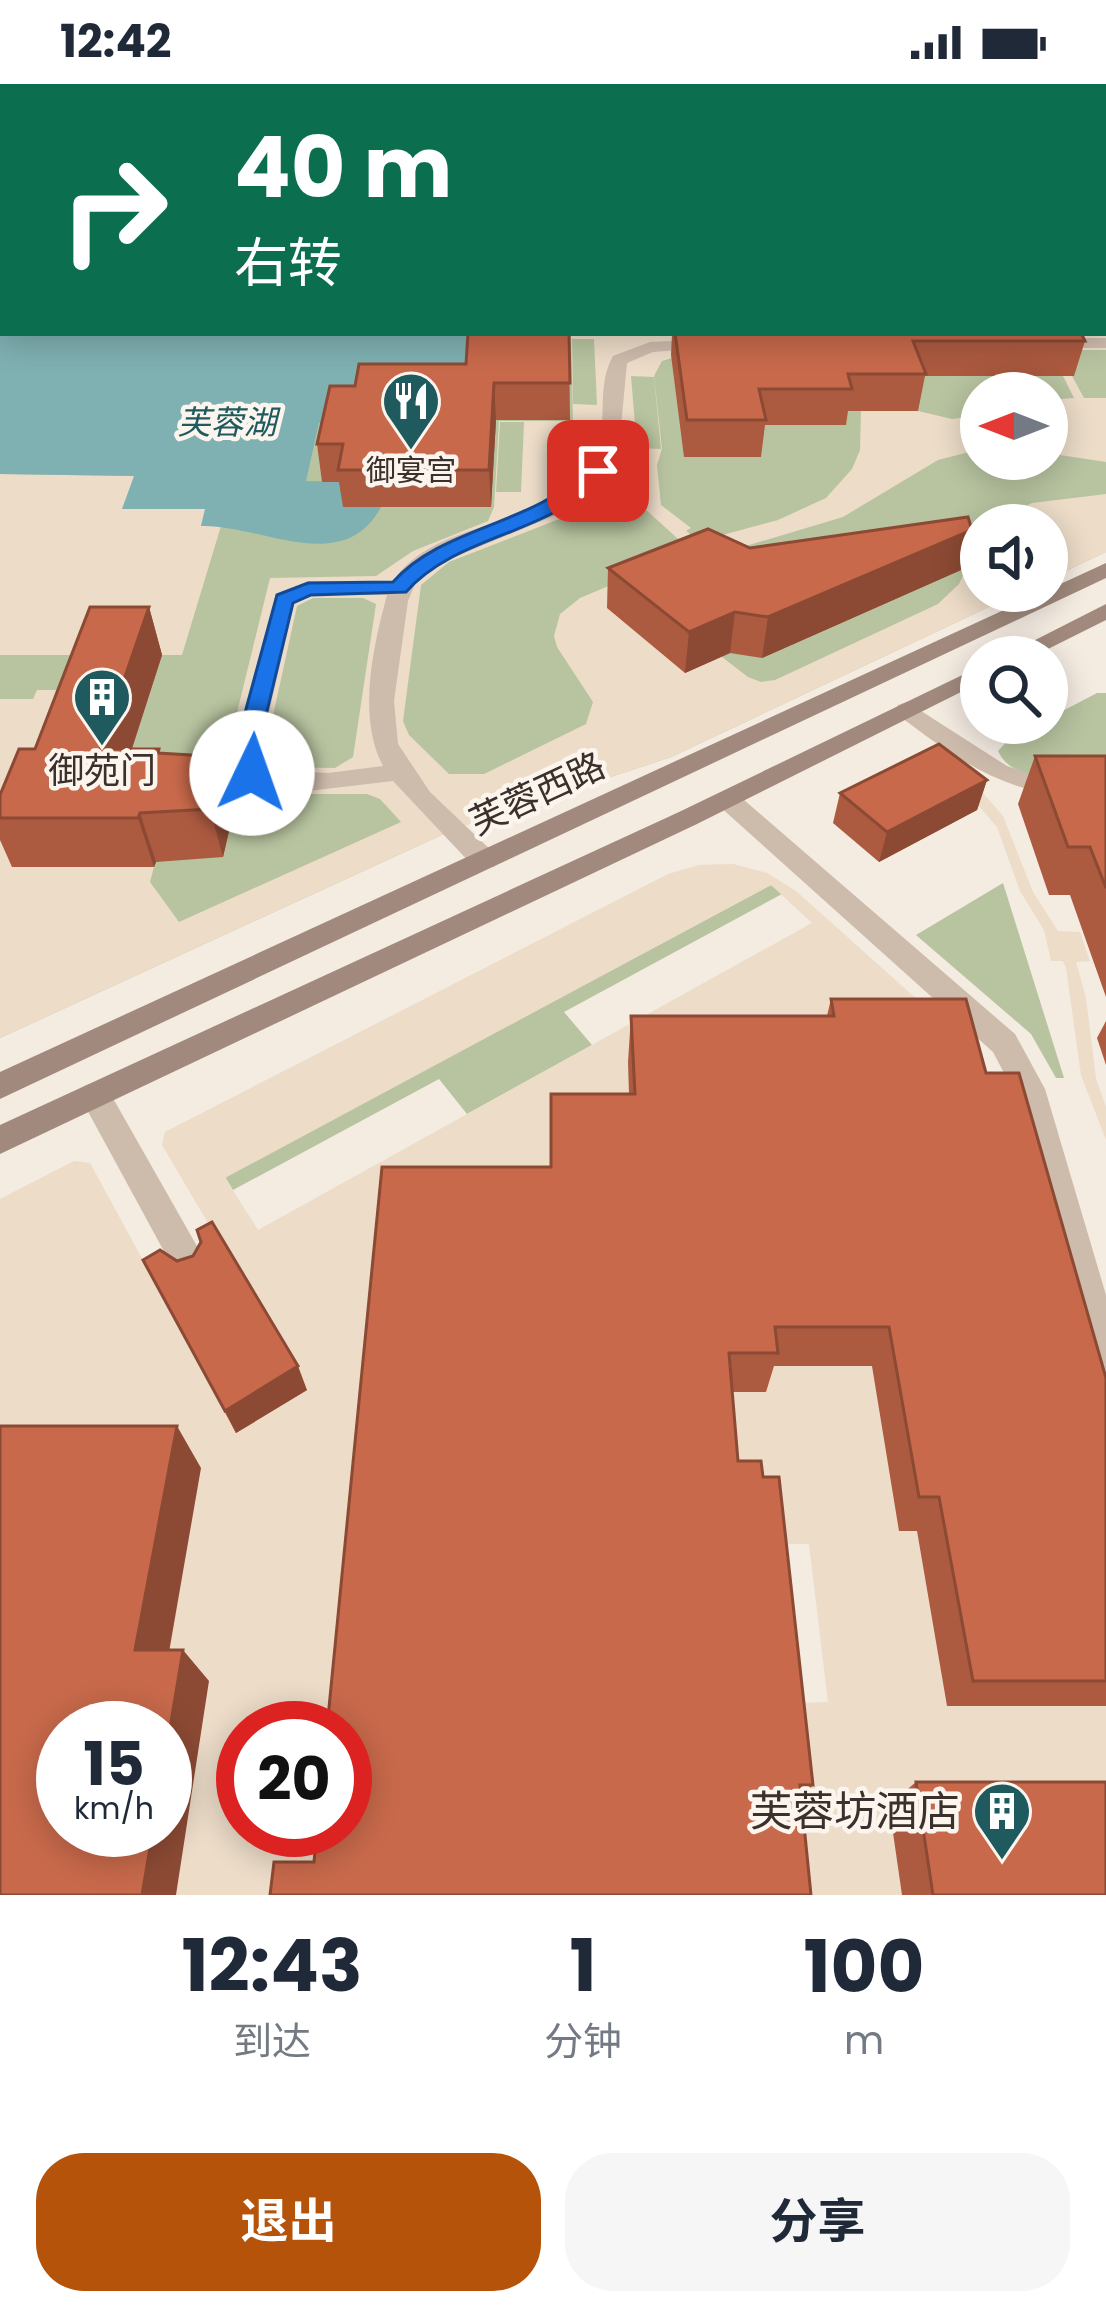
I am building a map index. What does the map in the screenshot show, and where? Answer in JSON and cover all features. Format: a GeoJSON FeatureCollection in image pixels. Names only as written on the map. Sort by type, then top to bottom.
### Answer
{"type":"FeatureCollection","features":[{"type":"Feature","properties":{"kind":"main road","name":"芙蓉西路"},"geometry":{"type":"LineString","coordinates":[[0,1086],[1106,570]]}},
{"type":"Feature","properties":{"kind":"main road"},"geometry":{"type":"LineString","coordinates":[[1056,636],[1106,611]]}},
{"type":"Feature","properties":{"kind":"main road"},"geometry":{"type":"LineString","coordinates":[[0,1140],[727,799],[960,684]]}},
{"type":"Feature","properties":{"kind":"street"},"geometry":{"type":"LineString","coordinates":[[484,860],[399,771],[381,728],[399,588],[422,562],[535,517],[587,484],[608,456],[613,376],[619,360],[650,347],[725,343]]}},
{"type":"Feature","properties":{"kind":"street"},"geometry":{"type":"LineString","coordinates":[[1034,343],[1106,343]]}},
{"type":"Feature","properties":{"kind":"street"},"geometry":{"type":"LineString","coordinates":[[399,588],[308,589],[284,599],[245,761],[256,776],[275,780],[350,780],[399,771]]}},
{"type":"Feature","properties":{"kind":"street"},"geometry":{"type":"LineString","coordinates":[[908,710],[1006,779],[1042,790],[1106,791]]}},
{"type":"Feature","properties":{"kind":"street"},"geometry":{"type":"LineString","coordinates":[[727,799],[1004,1043],[1029,1089],[1106,1358]]}},
{"type":"Feature","properties":{"kind":"street"},"geometry":{"type":"LineString","coordinates":[[95,1095],[190,1266]]}},
{"type":"Feature","properties":{"kind":"green space"},"geometry":{"type":"Polygon","coordinates":[[[0,336],[1106,336],[1106,552],[1068,570],[1068,504],[960,504],[960,612],[978,612],[671,757],[457,828],[0,1038],[0,336]]]}},
{"type":"Feature","properties":{"kind":"green space"},"geometry":{"type":"Polygon","coordinates":[[[1106,693],[1106,779],[1031,775],[1006,762],[998,751],[1004,744],[1068,744],[1068,708],[1106,693]]]}},
{"type":"Feature","properties":{"kind":"green space"},"geometry":{"type":"Polygon","coordinates":[[[1003,883],[1064,1078],[1056,1078],[1031,1034],[916,935],[1003,883]]]}},
{"type":"Feature","properties":{"kind":"green space"},"geometry":{"type":"Polygon","coordinates":[[[771,885],[782,894],[564,1012],[592,1045],[467,1114],[439,1079],[233,1190],[225,1177],[771,885]]]}},
{"type":"Feature","properties":{"kind":"shaded area"},"geometry":{"type":"Polygon","coordinates":[[[571,336],[1106,336],[1106,350],[696,351],[662,361],[654,376],[662,449],[657,465],[661,505],[700,541],[778,520],[826,498],[852,469],[860,450],[861,411],[918,411],[960,418],[960,454],[938,460],[843,517],[729,551],[722,657],[748,677],[775,680],[938,604],[960,582],[960,612],[978,612],[671,757],[457,828],[0,1038],[0,699],[33,699],[37,690],[92,690],[12,866],[154,867],[150,882],[179,922],[401,822],[380,799],[367,794],[217,794],[270,578],[376,576],[413,551],[488,521],[494,507],[499,421],[573,421],[571,336]],[[572,339],[573,404],[597,405],[594,339],[572,339]],[[631,376],[637,448],[661,449],[654,377],[631,376]],[[500,422],[496,492],[521,492],[524,422],[500,422]],[[625,463],[600,476],[590,503],[575,513],[449,562],[421,585],[403,721],[409,735],[449,774],[484,774],[586,724],[593,702],[557,647],[554,636],[560,614],[580,598],[673,559],[688,548],[644,508],[641,468],[625,463]],[[313,598],[297,606],[264,757],[272,767],[335,768],[353,757],[376,604],[363,598],[313,598]]]}},
{"type":"Feature","properties":{"kind":"shaded area"},"geometry":{"type":"Polygon","coordinates":[[[1068,376],[1084,398],[1106,398],[1106,462],[1068,456],[1068,398],[1074,398],[1068,376]]]}},
{"type":"Feature","properties":{"kind":"shaded area"},"geometry":{"type":"Polygon","coordinates":[[[0,474],[135,476],[123,508],[206,509],[201,526],[221,526],[182,655],[0,655],[0,474]]]}},
{"type":"Feature","properties":{"kind":"shaded area"},"geometry":{"type":"Polygon","coordinates":[[[1106,494],[1106,552],[1068,570],[1068,504],[1032,503],[1106,494]]]}},
{"type":"Feature","properties":{"kind":"shaded area"},"geometry":{"type":"Polygon","coordinates":[[[937,758],[984,794],[1003,816],[1033,892],[1058,931],[1080,932],[1090,961],[1076,962],[1086,998],[1096,1079],[1106,1107],[1106,1140],[1081,1075],[1063,961],[1051,961],[1044,930],[1020,891],[997,827],[937,758]]]}},
{"type":"Feature","properties":{"kind":"shaded area"},"geometry":{"type":"Polygon","coordinates":[[[733,864],[767,873],[796,891],[959,1037],[990,1079],[899,1530],[917,1531],[947,1705],[1106,1706],[1106,1805],[902,1895],[793,1895],[803,1703],[828,1702],[809,1544],[785,1544],[372,1716],[372,1701],[216,1701],[216,1857],[331,1857],[329,1877],[290,1895],[176,1895],[182,1857],[192,1857],[192,1792],[209,1682],[156,1681],[0,1486],[0,1199],[74,1161],[90,1163],[237,1433],[306,1389],[162,1145],[165,1132],[668,874],[699,865],[733,864]],[[771,885],[225,1178],[258,1230],[812,923],[771,885]]]}},
{"type":"Feature","properties":{"kind":"water","name":"芙蓉湖"},"geometry":{"type":"Polygon","coordinates":[[[0,336],[496,336],[492,401],[359,423],[319,423],[306,481],[348,482],[343,507],[381,507],[365,528],[345,540],[299,542],[201,526],[205,509],[122,509],[134,476],[0,474],[0,336]]]}},
{"type":"Feature","properties":{"kind":"building"},"geometry":{"type":"Polygon","coordinates":[[[468,336],[569,336],[570,383],[494,383],[489,470],[338,470],[343,444],[317,444],[330,386],[355,386],[359,364],[466,364],[468,336]]]}},
{"type":"Feature","properties":{"kind":"building"},"geometry":{"type":"Polygon","coordinates":[[[675,336],[1082,336],[1085,341],[913,341],[926,374],[848,374],[852,389],[759,389],[766,420],[687,420],[675,336]]]}},
{"type":"Feature","properties":{"kind":"building"},"geometry":{"type":"Polygon","coordinates":[[[960,518],[960,535],[768,617],[735,612],[689,632],[608,568],[708,529],[750,548],[960,518]]]}},
{"type":"Feature","properties":{"kind":"building"},"geometry":{"type":"Polygon","coordinates":[[[90,607],[149,607],[100,749],[159,749],[158,753],[223,757],[210,809],[140,813],[138,818],[0,818],[0,795],[19,749],[35,749],[90,607]]]}},
{"type":"Feature","properties":{"kind":"building"},"geometry":{"type":"Polygon","coordinates":[[[939,744],[987,780],[887,832],[840,793],[939,744]]]}},
{"type":"Feature","properties":{"kind":"building"},"geometry":{"type":"Polygon","coordinates":[[[1035,756],[1106,756],[1106,888],[1090,847],[1068,847],[1035,756]]]}},
{"type":"Feature","properties":{"kind":"building"},"geometry":{"type":"Polygon","coordinates":[[[831,999],[966,999],[986,1073],[1019,1073],[1106,1378],[1106,1681],[973,1681],[939,1497],[919,1497],[889,1327],[775,1327],[778,1353],[729,1353],[738,1461],[761,1461],[763,1477],[779,1477],[813,1785],[800,1785],[811,1895],[270,1895],[274,1862],[372,1857],[372,1701],[330,1701],[382,1167],[551,1167],[551,1094],[635,1094],[631,1016],[834,1016],[831,999]]]}},
{"type":"Feature","properties":{"kind":"building"},"geometry":{"type":"Polygon","coordinates":[[[212,1222],[298,1366],[225,1411],[143,1260],[160,1250],[177,1261],[193,1256],[201,1242],[197,1230],[212,1222]]]}},
{"type":"Feature","properties":{"kind":"building"},"geometry":{"type":"Polygon","coordinates":[[[0,1426],[177,1426],[135,1650],[183,1650],[174,1701],[36,1701],[36,1857],[148,1857],[142,1895],[0,1895],[0,1426]]]}},
{"type":"Feature","properties":{"kind":"building","name":"芙蓉坊酒店"},"geometry":{"type":"Polygon","coordinates":[[[916,1782],[1106,1782],[1106,1895],[933,1895],[916,1782]]]}},
{"type":"Feature","properties":{"kind":"place","name":"御宴宫"},"geometry":{"type":"Point","coordinates":[411,452]}},
{"type":"Feature","properties":{"kind":"place","name":"御苑门"},"geometry":{"type":"Point","coordinates":[102,748]}},
{"type":"Feature","properties":{"kind":"place","name":"芙蓉坊酒店"},"geometry":{"type":"Point","coordinates":[1002,1862]}},
{"type":"Feature","properties":{"kind":"route"},"geometry":{"type":"LineString","coordinates":[[252,773],[245,757],[284,599],[302,589],[399,588],[422,562],[535,517],[572,497],[598,471]]}}]}
